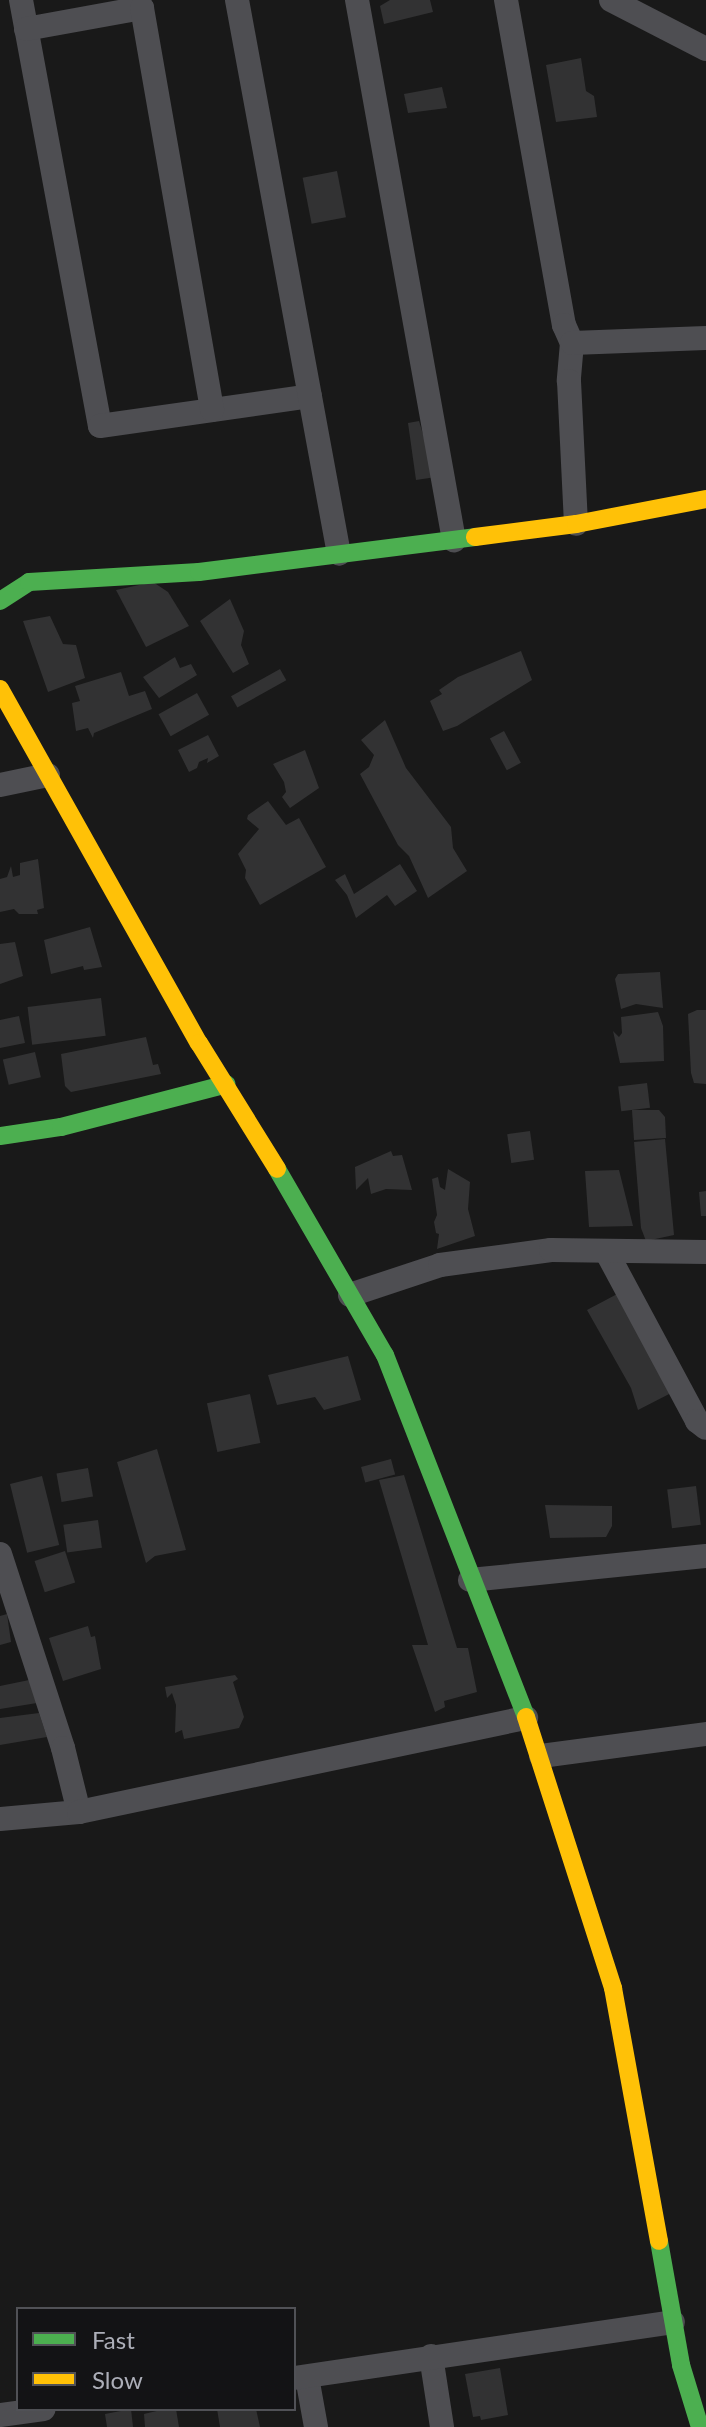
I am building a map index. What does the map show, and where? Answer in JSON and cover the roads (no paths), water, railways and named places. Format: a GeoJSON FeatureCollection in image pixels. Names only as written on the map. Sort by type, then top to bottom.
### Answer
{"type":"FeatureCollection","features":[{"type":"Feature","properties":{"kind":"main road"},"geometry":{"type":"LineString","coordinates":[[0,601],[29,582],[199,572],[576,524],[706,499]]}},
{"type":"Feature","properties":{"kind":"main road"},"geometry":{"type":"LineString","coordinates":[[0,689],[199,1043],[227,1084],[385,1355],[541,1756],[613,1988],[681,2365],[700,2427]]}},
{"type":"Feature","properties":{"kind":"main road"},"geometry":{"type":"LineString","coordinates":[[0,1136],[61,1127],[227,1084]]}},
{"type":"Feature","properties":{"kind":"street"},"geometry":{"type":"LineString","coordinates":[[21,0],[100,426],[310,396]]}},
{"type":"Feature","properties":{"kind":"street"},"geometry":{"type":"LineString","coordinates":[[237,0],[339,554]]}},
{"type":"Feature","properties":{"kind":"street"},"geometry":{"type":"LineString","coordinates":[[357,0],[454,540]]}},
{"type":"Feature","properties":{"kind":"street"},"geometry":{"type":"LineString","coordinates":[[506,0],[564,325],[572,343],[569,381],[576,524]]}},
{"type":"Feature","properties":{"kind":"street"},"geometry":{"type":"LineString","coordinates":[[611,0],[706,49]]}},
{"type":"Feature","properties":{"kind":"street"},"geometry":{"type":"LineString","coordinates":[[26,29],[142,8],[212,410]]}},
{"type":"Feature","properties":{"kind":"street"},"geometry":{"type":"LineString","coordinates":[[572,343],[706,338]]}},
{"type":"Feature","properties":{"kind":"street"},"geometry":{"type":"LineString","coordinates":[[0,785],[48,775]]}},
{"type":"Feature","properties":{"kind":"street"},"geometry":{"type":"LineString","coordinates":[[350,1295],[440,1265],[551,1250],[706,1252]]}},
{"type":"Feature","properties":{"kind":"street"},"geometry":{"type":"LineString","coordinates":[[606,1251],[697,1421],[706,1428]]}},
{"type":"Feature","properties":{"kind":"street"},"geometry":{"type":"LineString","coordinates":[[0,1554],[6,1601],[63,1748],[79,1812]]}},
{"type":"Feature","properties":{"kind":"street"},"geometry":{"type":"LineString","coordinates":[[470,1580],[706,1556]]}},
{"type":"Feature","properties":{"kind":"street"},"geometry":{"type":"LineString","coordinates":[[0,1819],[79,1812],[526,1718]]}},
{"type":"Feature","properties":{"kind":"street"},"geometry":{"type":"LineString","coordinates":[[541,1756],[706,1734]]}},
{"type":"Feature","properties":{"kind":"street"},"geometry":{"type":"LineString","coordinates":[[316,2427],[301,2378],[431,2356],[673,2322]]}},
{"type":"Feature","properties":{"kind":"street"},"geometry":{"type":"LineString","coordinates":[[431,2356],[442,2427]]}},
{"type":"Feature","properties":{"kind":"street"},"geometry":{"type":"LineString","coordinates":[[0,2415],[29,2411]]}}]}
